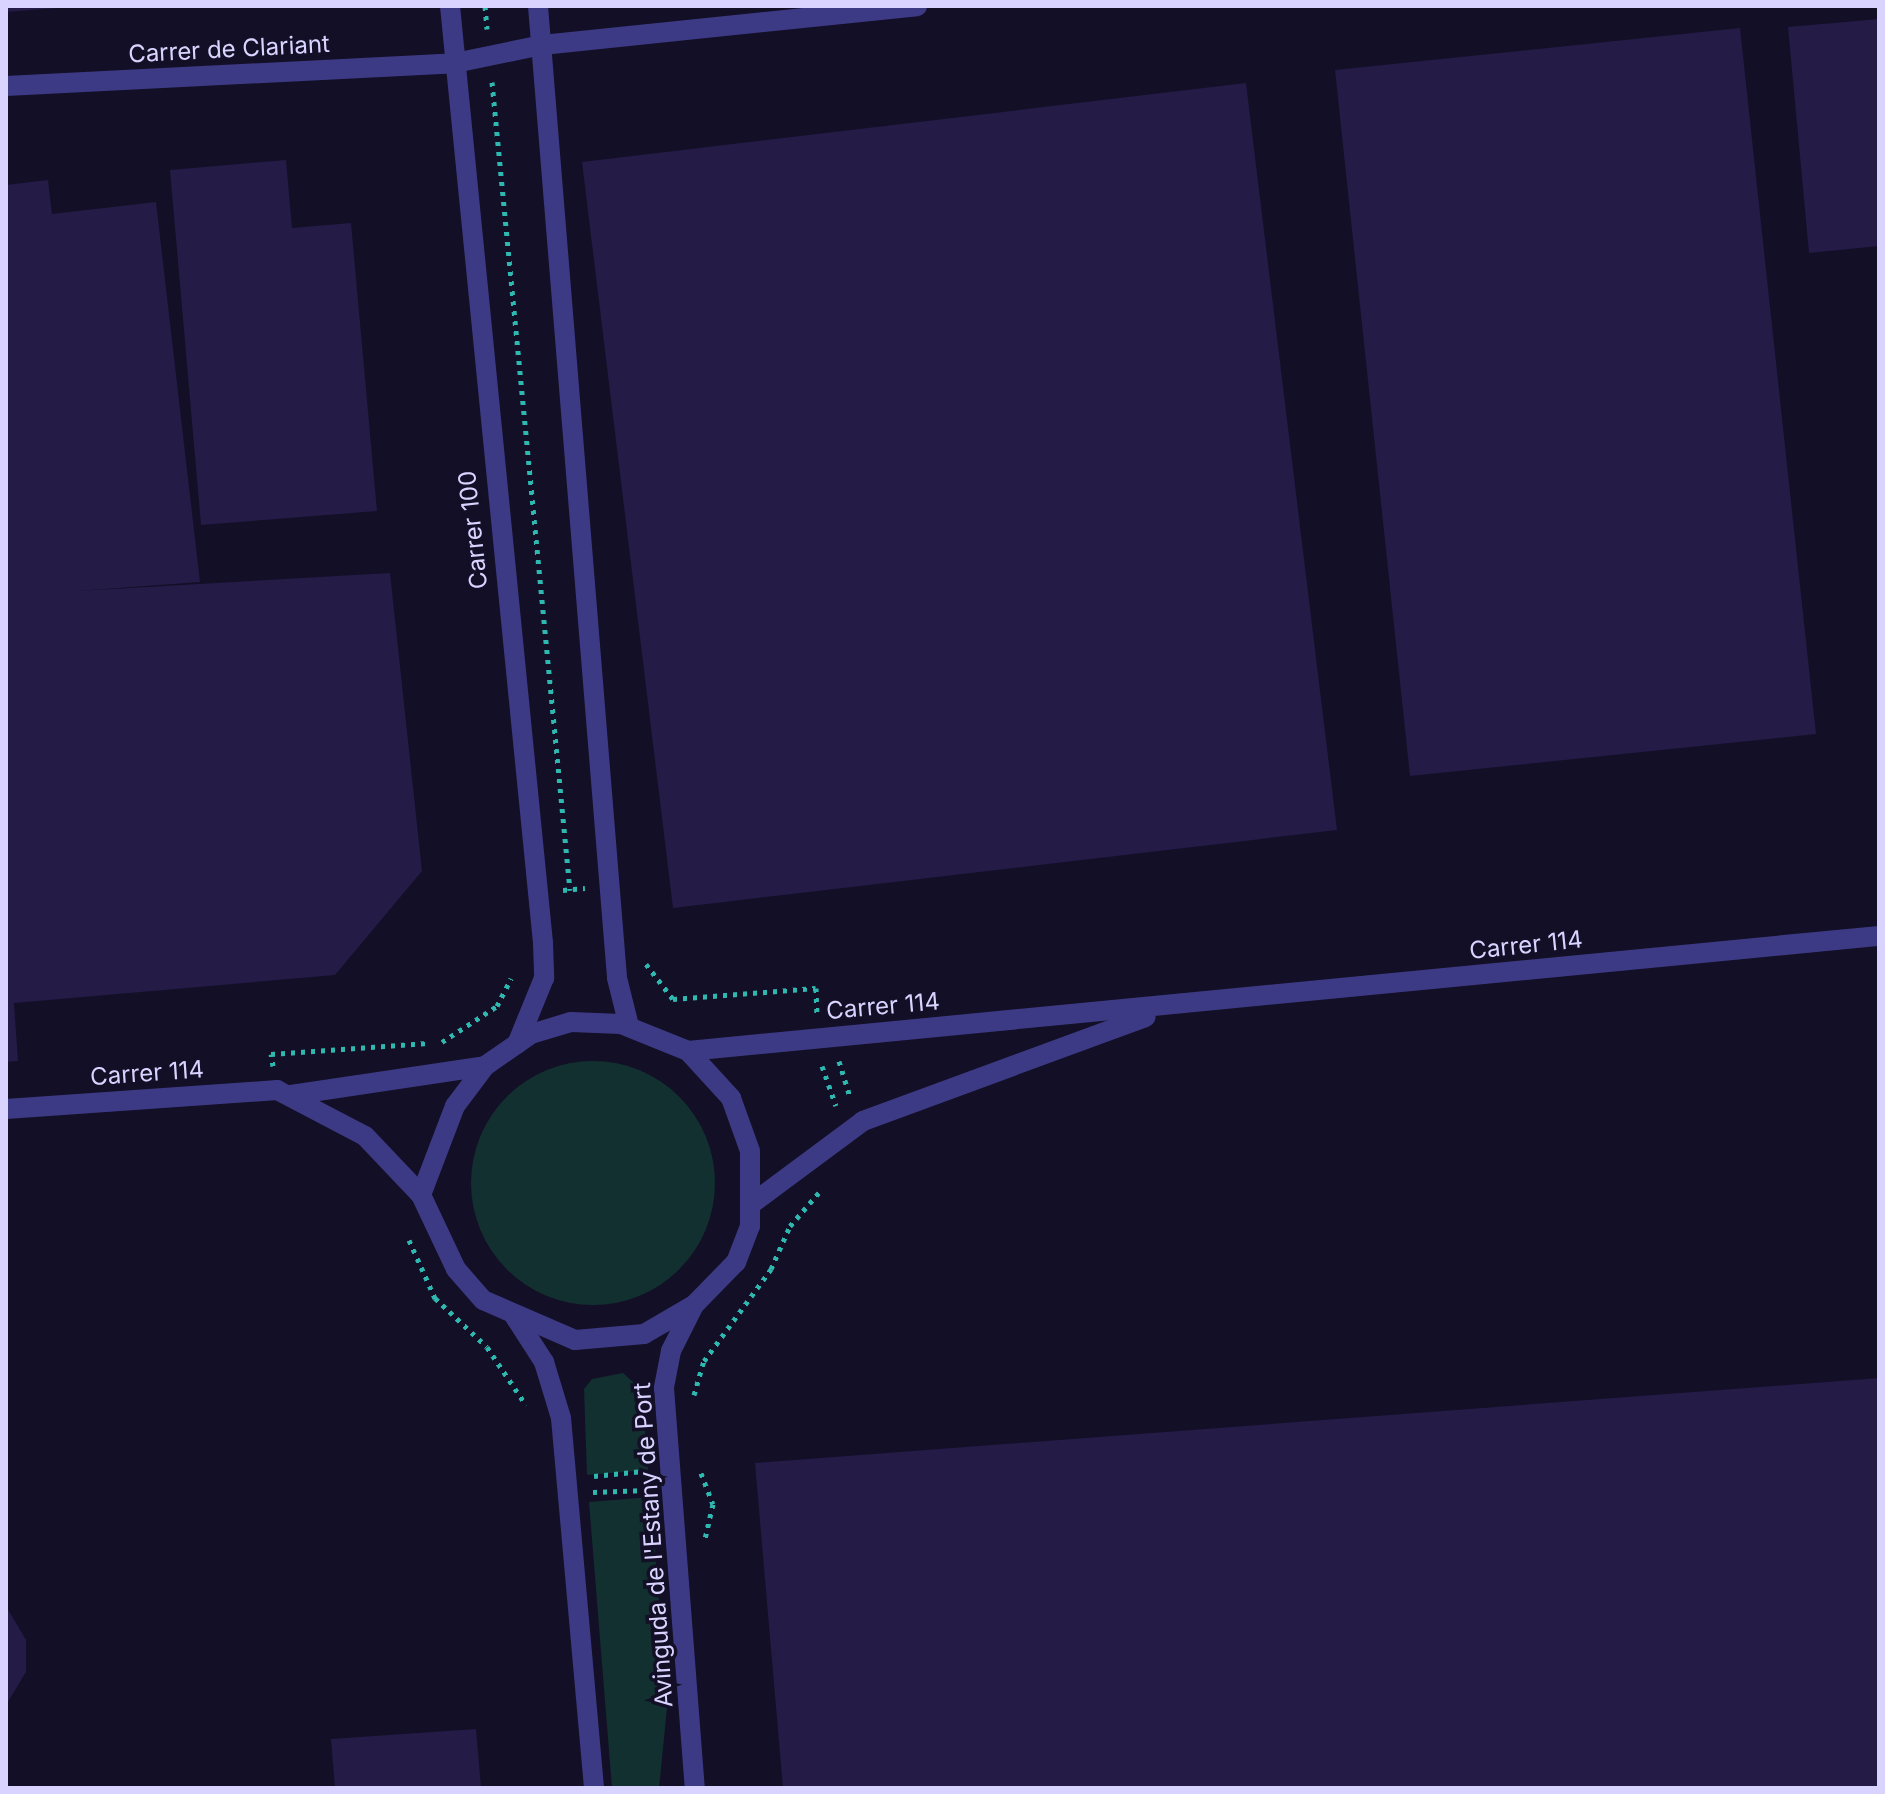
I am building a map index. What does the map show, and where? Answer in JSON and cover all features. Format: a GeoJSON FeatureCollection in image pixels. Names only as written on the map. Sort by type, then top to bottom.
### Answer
{"type":"FeatureCollection","features":[{"type":"Feature","properties":{"kind":"street","name":"Carrer 100"},"geometry":{"type":"LineString","coordinates":[[450,6],[543,943],[544,978],[517,1044]]}},
{"type":"Feature","properties":{"kind":"street"},"geometry":{"type":"LineString","coordinates":[[538,6],[617,978],[629,1026]]}},
{"type":"Feature","properties":{"kind":"street","name":"Carrer de Clariant"},"geometry":{"type":"LineString","coordinates":[[6,86],[455,63],[542,45],[917,6]]}},
{"type":"Feature","properties":{"kind":"street","name":"Carrer 114"},"geometry":{"type":"LineString","coordinates":[[688,1051],[1879,936]]}},
{"type":"Feature","properties":{"kind":"street","name":"Carrer 114"},"geometry":{"type":"LineString","coordinates":[[750,1205],[863,1121],[1179,1005]]}},
{"type":"Feature","properties":{"kind":"street"},"geometry":{"type":"LineString","coordinates":[[421,1195],[455,1106],[485,1066],[517,1044],[571,1022],[629,1026],[688,1051],[731,1098],[750,1151],[750,1205],[736,1262],[694,1305]]}},
{"type":"Feature","properties":{"kind":"street","name":"Carrer 114"},"geometry":{"type":"LineString","coordinates":[[291,1095],[485,1066]]}},
{"type":"Feature","properties":{"kind":"street","name":"Carrer 114"},"geometry":{"type":"LineString","coordinates":[[6,1109],[277,1090],[365,1136],[421,1195],[456,1269],[483,1300],[515,1317],[575,1340],[608,1339],[662,1328],[694,1305]]}},
{"type":"Feature","properties":{"kind":"street","name":"Avinguda de l'Estany de Port"},"geometry":{"type":"LineString","coordinates":[[694,1305],[671,1351],[664,1388],[695,1788]]}},
{"type":"Feature","properties":{"kind":"street"},"geometry":{"type":"LineString","coordinates":[[515,1317],[544,1362],[561,1418],[594,1788]]}},
{"type":"Feature","properties":{"kind":"path"},"geometry":{"type":"LineString","coordinates":[[494,105],[570,890],[585,888]]}},
{"type":"Feature","properties":{"kind":"path"},"geometry":{"type":"LineString","coordinates":[[273,1067],[271,1054],[445,1041],[470,1028],[497,1006],[514,971]]}},
{"type":"Feature","properties":{"kind":"path","name":"Carrer 114"},"geometry":{"type":"LineString","coordinates":[[673,999],[816,988],[817,1018]]}},
{"type":"Feature","properties":{"kind":"path"},"geometry":{"type":"LineString","coordinates":[[820,1058],[839,1114]]}},
{"type":"Feature","properties":{"kind":"path"},"geometry":{"type":"LineString","coordinates":[[839,1059],[853,1106]]}},
{"type":"Feature","properties":{"kind":"path"},"geometry":{"type":"LineString","coordinates":[[694,1413],[704,1361],[771,1269],[790,1226],[828,1183]]}},
{"type":"Feature","properties":{"kind":"path"},"geometry":{"type":"LineString","coordinates":[[405,1229],[435,1298],[501,1363],[528,1416]]}},
{"type":"Feature","properties":{"kind":"path","name":"Avinguda de l'Estany de Port"},"geometry":{"type":"LineString","coordinates":[[588,1476],[651,1471]]}},
{"type":"Feature","properties":{"kind":"path"},"geometry":{"type":"LineString","coordinates":[[592,1492],[656,1490]]}},
{"type":"Feature","properties":{"kind":"green space"},"geometry":{"type":"Polygon","coordinates":[[[593,1061],[640,1070],[679,1097],[706,1136],[715,1183],[706,1230],[679,1269],[640,1296],[593,1305],[546,1296],[507,1269],[480,1230],[471,1183],[480,1136],[507,1097],[546,1070],[593,1061]]]}},
{"type":"Feature","properties":{"kind":"green space"},"geometry":{"type":"Polygon","coordinates":[[[623,1373],[642,1390],[648,1470],[587,1475],[584,1389],[592,1379],[623,1373]]]}},
{"type":"Feature","properties":{"kind":"green space"},"geometry":{"type":"Polygon","coordinates":[[[651,1497],[667,1708],[659,1788],[612,1788],[589,1502],[651,1497]]]}},
{"type":"Feature","properties":{"kind":"building"},"geometry":{"type":"Polygon","coordinates":[[[6,6],[58,6],[58,8],[6,12],[6,6]]]}},
{"type":"Feature","properties":{"kind":"building"},"geometry":{"type":"Polygon","coordinates":[[[1879,19],[1879,246],[1809,253],[1788,27],[1879,19]]]}},
{"type":"Feature","properties":{"kind":"building"},"geometry":{"type":"Polygon","coordinates":[[[1740,28],[1816,734],[1410,776],[1335,70],[1740,28]]]}},
{"type":"Feature","properties":{"kind":"building"},"geometry":{"type":"Polygon","coordinates":[[[1246,83],[1337,830],[673,908],[582,162],[1246,83]]]}},
{"type":"Feature","properties":{"kind":"building"},"geometry":{"type":"Polygon","coordinates":[[[286,160],[292,228],[351,223],[377,511],[201,525],[170,170],[286,160]]]}},
{"type":"Feature","properties":{"kind":"building"},"geometry":{"type":"Polygon","coordinates":[[[48,180],[52,214],[156,202],[200,582],[77,591],[390,573],[422,871],[335,975],[14,1003],[18,1061],[6,1062],[6,185],[48,180]]]}},
{"type":"Feature","properties":{"kind":"building"},"geometry":{"type":"Polygon","coordinates":[[[1879,1378],[1879,1788],[783,1788],[755,1463],[1879,1378]]]}},
{"type":"Feature","properties":{"kind":"building"},"geometry":{"type":"Polygon","coordinates":[[[6,1606],[26,1640],[26,1672],[6,1705],[6,1606]]]}},
{"type":"Feature","properties":{"kind":"building"},"geometry":{"type":"Polygon","coordinates":[[[476,1729],[481,1788],[335,1788],[331,1739],[476,1729]]]}}]}
